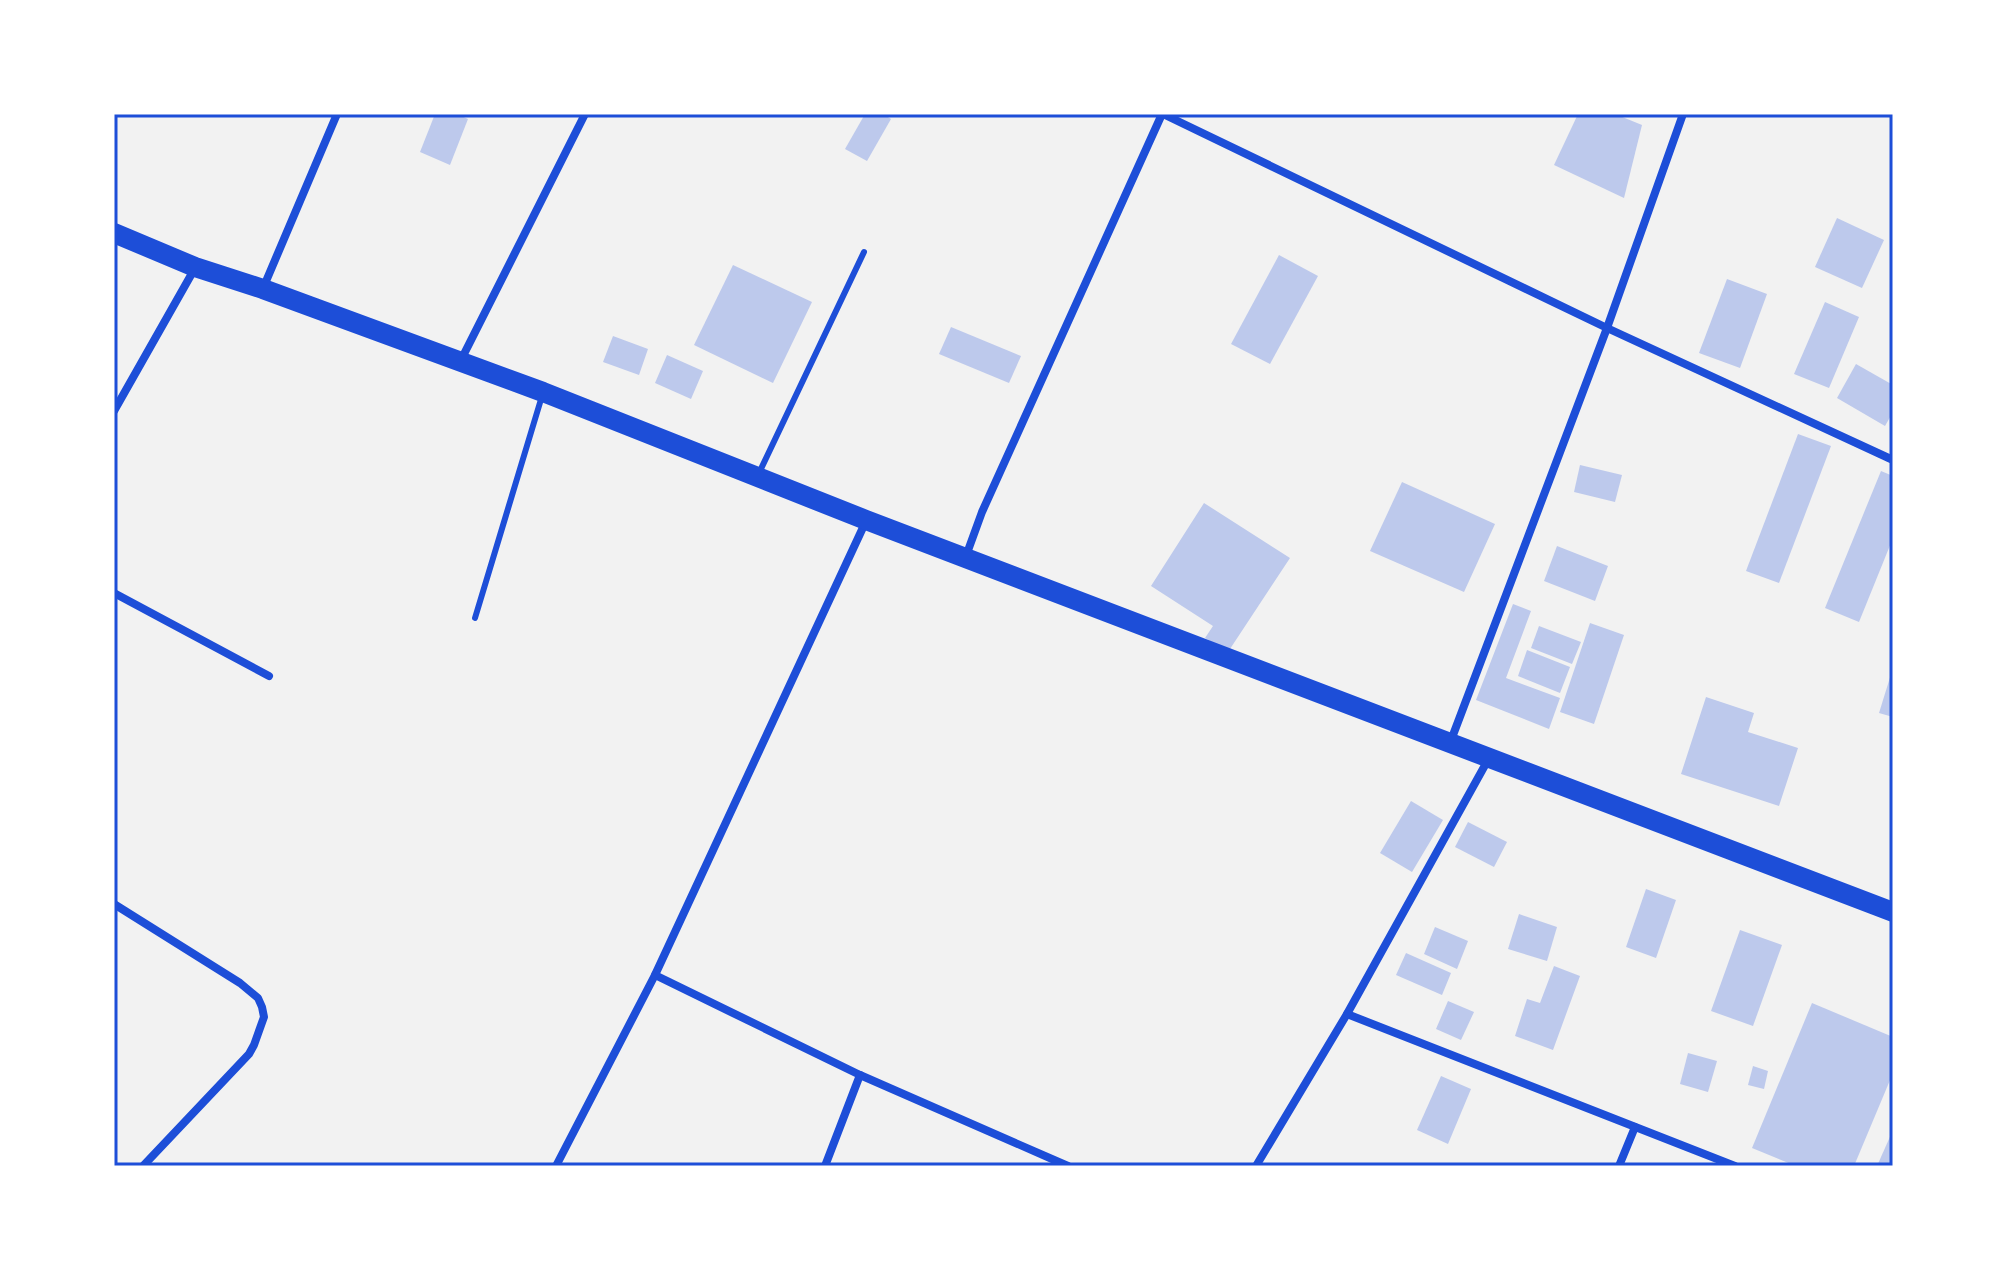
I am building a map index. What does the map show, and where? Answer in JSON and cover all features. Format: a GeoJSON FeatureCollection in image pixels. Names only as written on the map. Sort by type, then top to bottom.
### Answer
{"type":"FeatureCollection","features":[{"type":"Feature","properties":{"kind":"main road"},"geometry":{"type":"LineString","coordinates":[[114,233],[195,267],[543,392],[866,520],[1893,912]]}},
{"type":"Feature","properties":{"kind":"street"},"geometry":{"type":"LineString","coordinates":[[263,289],[337,114]]}},
{"type":"Feature","properties":{"kind":"street"},"geometry":{"type":"LineString","coordinates":[[460,361],[585,114]]}},
{"type":"Feature","properties":{"kind":"street"},"geometry":{"type":"LineString","coordinates":[[966,558],[982,512],[1162,114],[1607,328],[1893,460]]}},
{"type":"Feature","properties":{"kind":"street"},"geometry":{"type":"LineString","coordinates":[[1450,743],[1607,328],[1683,114]]}},
{"type":"Feature","properties":{"kind":"street"},"geometry":{"type":"LineString","coordinates":[[114,411],[195,267]]}},
{"type":"Feature","properties":{"kind":"street"},"geometry":{"type":"LineString","coordinates":[[556,1166],[655,975],[866,520]]}},
{"type":"Feature","properties":{"kind":"street"},"geometry":{"type":"LineString","coordinates":[[114,593],[269,676]]}},
{"type":"Feature","properties":{"kind":"street"},"geometry":{"type":"LineString","coordinates":[[1256,1166],[1347,1014],[1490,757]]}},
{"type":"Feature","properties":{"kind":"street"},"geometry":{"type":"LineString","coordinates":[[114,904],[240,983],[258,998],[264,1017],[249,1054],[143,1166]]}},
{"type":"Feature","properties":{"kind":"street"},"geometry":{"type":"LineString","coordinates":[[655,975],[860,1075],[1068,1166]]}},
{"type":"Feature","properties":{"kind":"street"},"geometry":{"type":"LineString","coordinates":[[1347,1014],[1735,1166]]}},
{"type":"Feature","properties":{"kind":"street"},"geometry":{"type":"LineString","coordinates":[[825,1166],[860,1075]]}},
{"type":"Feature","properties":{"kind":"street"},"geometry":{"type":"LineString","coordinates":[[1619,1166],[1635,1127]]}},
{"type":"Feature","properties":{"kind":"lane"},"geometry":{"type":"LineString","coordinates":[[757,476],[864,252]]}},
{"type":"Feature","properties":{"kind":"lane"},"geometry":{"type":"LineString","coordinates":[[475,618],[543,392]]}},
{"type":"Feature","properties":{"kind":"building"},"geometry":{"type":"Polygon","coordinates":[[[435,114],[457,114],[468,119],[450,165],[420,152],[435,114]]]}},
{"type":"Feature","properties":{"kind":"building"},"geometry":{"type":"Polygon","coordinates":[[[865,114],[883,114],[891,119],[867,161],[845,149],[865,114]]]}},
{"type":"Feature","properties":{"kind":"building"},"geometry":{"type":"Polygon","coordinates":[[[1578,114],[1615,114],[1642,125],[1624,198],[1554,165],[1578,114]]]}},
{"type":"Feature","properties":{"kind":"building"},"geometry":{"type":"Polygon","coordinates":[[[1837,218],[1884,240],[1862,288],[1815,267],[1837,218]]]}},
{"type":"Feature","properties":{"kind":"building"},"geometry":{"type":"Polygon","coordinates":[[[1279,255],[1318,276],[1270,364],[1231,344],[1279,255]]]}},
{"type":"Feature","properties":{"kind":"building"},"geometry":{"type":"Polygon","coordinates":[[[733,265],[812,302],[773,383],[694,345],[733,265]]]}},
{"type":"Feature","properties":{"kind":"building"},"geometry":{"type":"Polygon","coordinates":[[[1727,279],[1767,294],[1740,368],[1699,353],[1727,279]]]}},
{"type":"Feature","properties":{"kind":"building"},"geometry":{"type":"Polygon","coordinates":[[[1825,302],[1859,317],[1829,388],[1794,374],[1825,302]]]}},
{"type":"Feature","properties":{"kind":"building"},"geometry":{"type":"Polygon","coordinates":[[[951,327],[1021,356],[1009,383],[939,354],[951,327]]]}},
{"type":"Feature","properties":{"kind":"building"},"geometry":{"type":"Polygon","coordinates":[[[613,336],[648,349],[639,375],[603,362],[613,336]]]}},
{"type":"Feature","properties":{"kind":"building"},"geometry":{"type":"Polygon","coordinates":[[[667,355],[703,371],[691,399],[655,383],[667,355]]]}},
{"type":"Feature","properties":{"kind":"building"},"geometry":{"type":"Polygon","coordinates":[[[1856,364],[1893,385],[1893,412],[1885,426],[1837,398],[1856,364]]]}},
{"type":"Feature","properties":{"kind":"building"},"geometry":{"type":"Polygon","coordinates":[[[1798,434],[1831,446],[1779,583],[1746,571],[1798,434]]]}},
{"type":"Feature","properties":{"kind":"building"},"geometry":{"type":"Polygon","coordinates":[[[1580,465],[1622,475],[1615,502],[1574,492],[1580,465]]]}},
{"type":"Feature","properties":{"kind":"building"},"geometry":{"type":"Polygon","coordinates":[[[1881,471],[1893,476],[1893,538],[1859,622],[1825,608],[1881,471]]]}},
{"type":"Feature","properties":{"kind":"building"},"geometry":{"type":"Polygon","coordinates":[[[1402,482],[1495,524],[1464,592],[1370,551],[1402,482]]]}},
{"type":"Feature","properties":{"kind":"building"},"geometry":{"type":"Polygon","coordinates":[[[1204,503],[1290,558],[1228,652],[1205,638],[1213,626],[1151,586],[1204,503]]]}},
{"type":"Feature","properties":{"kind":"building"},"geometry":{"type":"Polygon","coordinates":[[[1557,546],[1608,566],[1595,601],[1544,581],[1557,546]]]}},
{"type":"Feature","properties":{"kind":"building"},"geometry":{"type":"Polygon","coordinates":[[[1513,604],[1531,611],[1506,678],[1560,698],[1549,729],[1476,700],[1513,604]]]}},
{"type":"Feature","properties":{"kind":"building"},"geometry":{"type":"Polygon","coordinates":[[[1590,623],[1624,635],[1594,724],[1560,712],[1590,623]]]}},
{"type":"Feature","properties":{"kind":"building"},"geometry":{"type":"Polygon","coordinates":[[[1539,626],[1581,642],[1572,664],[1531,648],[1539,626]]]}},
{"type":"Feature","properties":{"kind":"building"},"geometry":{"type":"Polygon","coordinates":[[[1527,650],[1570,667],[1560,693],[1518,676],[1527,650]]]}},
{"type":"Feature","properties":{"kind":"building"},"geometry":{"type":"Polygon","coordinates":[[[1893,671],[1893,717],[1879,713],[1893,671]]]}},
{"type":"Feature","properties":{"kind":"building"},"geometry":{"type":"Polygon","coordinates":[[[1706,697],[1754,713],[1748,732],[1798,748],[1779,806],[1681,774],[1706,697]]]}},
{"type":"Feature","properties":{"kind":"building"},"geometry":{"type":"Polygon","coordinates":[[[1411,801],[1443,820],[1412,872],[1380,853],[1411,801]]]}},
{"type":"Feature","properties":{"kind":"building"},"geometry":{"type":"Polygon","coordinates":[[[1468,822],[1507,842],[1494,867],[1455,847],[1468,822]]]}},
{"type":"Feature","properties":{"kind":"building"},"geometry":{"type":"Polygon","coordinates":[[[1646,889],[1676,900],[1656,958],[1626,947],[1646,889]]]}},
{"type":"Feature","properties":{"kind":"building"},"geometry":{"type":"Polygon","coordinates":[[[1519,914],[1557,927],[1547,961],[1508,949],[1519,914]]]}},
{"type":"Feature","properties":{"kind":"building"},"geometry":{"type":"Polygon","coordinates":[[[1435,927],[1468,941],[1457,969],[1424,954],[1435,927]]]}},
{"type":"Feature","properties":{"kind":"building"},"geometry":{"type":"Polygon","coordinates":[[[1740,930],[1782,945],[1753,1026],[1711,1011],[1740,930]]]}},
{"type":"Feature","properties":{"kind":"building"},"geometry":{"type":"Polygon","coordinates":[[[1406,953],[1451,973],[1442,995],[1396,975],[1406,953]]]}},
{"type":"Feature","properties":{"kind":"building"},"geometry":{"type":"Polygon","coordinates":[[[1554,966],[1580,976],[1553,1050],[1515,1036],[1527,999],[1540,1003],[1554,966]]]}},
{"type":"Feature","properties":{"kind":"building"},"geometry":{"type":"Polygon","coordinates":[[[1448,1001],[1474,1012],[1461,1040],[1436,1029],[1448,1001]]]}},
{"type":"Feature","properties":{"kind":"building"},"geometry":{"type":"Polygon","coordinates":[[[1812,1003],[1893,1037],[1893,1073],[1854,1166],[1796,1166],[1752,1148],[1812,1003]]]}},
{"type":"Feature","properties":{"kind":"building"},"geometry":{"type":"Polygon","coordinates":[[[1688,1053],[1717,1061],[1708,1092],[1680,1084],[1688,1053]]]}},
{"type":"Feature","properties":{"kind":"building"},"geometry":{"type":"Polygon","coordinates":[[[1753,1066],[1768,1071],[1764,1089],[1748,1085],[1753,1066]]]}},
{"type":"Feature","properties":{"kind":"building"},"geometry":{"type":"Polygon","coordinates":[[[1441,1076],[1471,1089],[1448,1144],[1417,1130],[1441,1076]]]}},
{"type":"Feature","properties":{"kind":"building"},"geometry":{"type":"Polygon","coordinates":[[[1893,1130],[1893,1166],[1877,1166],[1893,1130]]]}}]}
